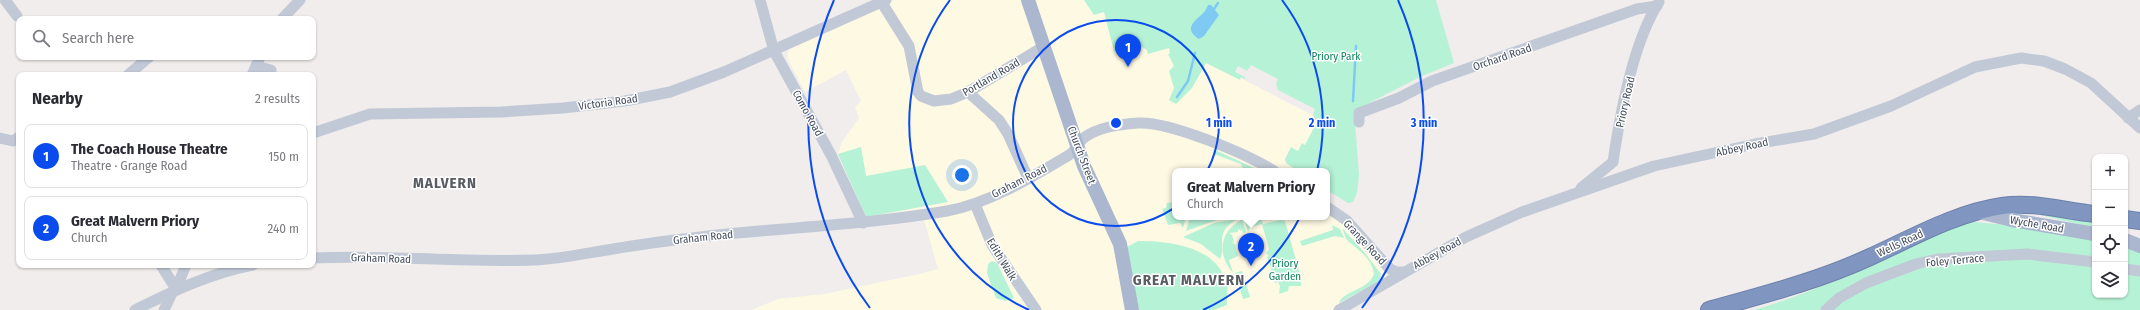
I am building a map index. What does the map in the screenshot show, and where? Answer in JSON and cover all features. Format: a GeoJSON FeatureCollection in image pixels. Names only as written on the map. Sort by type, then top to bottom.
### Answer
{"type":"FeatureCollection","features":[{"type":"Feature","properties":{"kind":"highway","name":"Wells Road"},"geometry":{"type":"LineString","coordinates":[[1709,310],[1835,272],[1936,226],[2001,206],[2027,206],[2092,214]]}},
{"type":"Feature","properties":{"kind":"highway"},"geometry":{"type":"LineString","coordinates":[[2128,219],[2140,221]]}},
{"type":"Feature","properties":{"kind":"main road","name":"Church Street"},"geometry":{"type":"LineString","coordinates":[[1028,0],[1078,148],[1120,244],[1132,310]]}},
{"type":"Feature","properties":{"kind":"main road","name":"Wyche Road"},"geometry":{"type":"LineString","coordinates":[[1979,212],[2012,220],[2092,233]]}},
{"type":"Feature","properties":{"kind":"main road"},"geometry":{"type":"LineString","coordinates":[[2128,241],[2140,246]]}},
{"type":"Feature","properties":{"kind":"street"},"geometry":{"type":"LineString","coordinates":[[5,0],[17,16]]}},
{"type":"Feature","properties":{"kind":"street"},"geometry":{"type":"LineString","coordinates":[[285,16],[300,0]]}},
{"type":"Feature","properties":{"kind":"street","name":"Como Road"},"geometry":{"type":"LineString","coordinates":[[760,0],[774,51],[831,155],[863,223]]}},
{"type":"Feature","properties":{"kind":"street","name":"Victoria Road"},"geometry":{"type":"LineString","coordinates":[[316,132],[370,114],[501,112],[563,108],[625,101],[670,92],[774,51],[884,1]]}},
{"type":"Feature","properties":{"kind":"street","name":"Portland Road"},"geometry":{"type":"LineString","coordinates":[[884,1],[909,46],[921,96],[941,101],[968,92],[1043,47]]}},
{"type":"Feature","properties":{"kind":"street","name":"Orchard Road"},"geometry":{"type":"LineString","coordinates":[[1359,122],[1359,113],[1399,98],[1432,81],[1637,9],[1659,3]]}},
{"type":"Feature","properties":{"kind":"street","name":"Priory Road"},"geometry":{"type":"LineString","coordinates":[[1576,192],[1613,162],[1625,93],[1647,26],[1659,3]]}},
{"type":"Feature","properties":{"kind":"street","name":"Abbey Road"},"geometry":{"type":"LineString","coordinates":[[1340,310],[1404,272],[1490,226],[1576,192],[1654,166],[1754,144],[1814,134],[1891,106],[1975,67],[2021,58],[2044,61],[2065,69],[2091,83],[2140,128]]}},
{"type":"Feature","properties":{"kind":"street"},"geometry":{"type":"LineString","coordinates":[[132,72],[146,60]]}},
{"type":"Feature","properties":{"kind":"street"},"geometry":{"type":"LineString","coordinates":[[256,66],[271,70]]}},
{"type":"Feature","properties":{"kind":"street"},"geometry":{"type":"LineString","coordinates":[[968,92],[999,120],[1008,134],[1028,178]]}},
{"type":"Feature","properties":{"kind":"street"},"geometry":{"type":"LineString","coordinates":[[2128,118],[2140,110]]}},
{"type":"Feature","properties":{"kind":"street"},"geometry":{"type":"LineString","coordinates":[[1078,148],[1081,141],[1093,132],[1130,123],[1151,122],[1176,129],[1234,151],[1268,168]]}},
{"type":"Feature","properties":{"kind":"street"},"geometry":{"type":"LineString","coordinates":[[0,138],[13,141],[16,139]]}},
{"type":"Feature","properties":{"kind":"street","name":"Graham Road"},"geometry":{"type":"LineString","coordinates":[[316,258],[338,257],[487,261],[537,260],[712,236],[863,223],[949,210],[975,204],[1028,178],[1078,148]]}},
{"type":"Feature","properties":{"kind":"street","name":"Edith Walk"},"geometry":{"type":"LineString","coordinates":[[975,204],[992,245],[1036,310]]}},
{"type":"Feature","properties":{"kind":"street","name":"Grange Road"},"geometry":{"type":"LineString","coordinates":[[1330,209],[1346,220],[1390,269],[1397,272],[1404,272]]}},
{"type":"Feature","properties":{"kind":"street","name":"Foley Terrace"},"geometry":{"type":"LineString","coordinates":[[1826,310],[1839,298],[1866,283],[1904,268],[1938,260],[2027,254],[2092,262]]}},
{"type":"Feature","properties":{"kind":"street"},"geometry":{"type":"LineString","coordinates":[[163,268],[175,290]]}},
{"type":"Feature","properties":{"kind":"street"},"geometry":{"type":"LineString","coordinates":[[164,310],[185,268]]}},
{"type":"Feature","properties":{"kind":"street"},"geometry":{"type":"LineString","coordinates":[[135,310],[175,290],[237,268]]}},
{"type":"Feature","properties":{"kind":"street"},"geometry":{"type":"LineString","coordinates":[[2128,269],[2140,271]]}},
{"type":"Feature","properties":{"kind":"shaded area","name":"GREAT MALVERN"},"geometry":{"type":"Polygon","coordinates":[[[893,0],[1103,0],[1116,51],[1135,47],[1135,43],[1170,46],[1174,62],[1173,69],[1204,59],[1320,119],[1295,168],[1172,168],[1172,220],[1330,220],[1330,212],[1338,217],[1387,274],[1388,282],[1342,310],[751,310],[778,299],[824,294],[938,269],[921,209],[867,216],[838,154],[842,142],[859,118],[855,107],[861,101],[846,70],[805,92],[787,58],[789,49],[893,0]]]}},
{"type":"Feature","properties":{"kind":"green space","name":"Priory Park"},"geometry":{"type":"Polygon","coordinates":[[[1084,0],[1436,0],[1454,63],[1422,76],[1365,105],[1355,122],[1359,175],[1357,193],[1353,202],[1348,203],[1330,192],[1330,168],[1294,168],[1286,163],[1285,159],[1291,147],[1298,151],[1302,143],[1305,145],[1317,122],[1313,115],[1315,109],[1278,90],[1276,83],[1278,79],[1251,65],[1247,71],[1238,66],[1235,72],[1245,77],[1245,79],[1241,77],[1240,80],[1206,63],[1192,88],[1176,104],[1169,100],[1174,88],[1169,71],[1174,66],[1168,54],[1170,54],[1169,48],[1148,54],[1147,50],[1139,45],[1114,51],[1104,12],[1094,15],[1084,0]]]}},
{"type":"Feature","properties":{"kind":"green space"},"geometry":{"type":"Polygon","coordinates":[[[861,147],[866,176],[925,165],[948,202],[866,217],[838,154],[861,147]]]}},
{"type":"Feature","properties":{"kind":"green space"},"geometry":{"type":"Polygon","coordinates":[[[1213,149],[1254,168],[1243,168],[1241,164],[1214,154],[1213,149]]]}},
{"type":"Feature","properties":{"kind":"green space"},"geometry":{"type":"Polygon","coordinates":[[[1172,202],[1172,220],[1185,220],[1183,228],[1180,223],[1168,225],[1162,209],[1166,208],[1167,203],[1172,202]]]}},
{"type":"Feature","properties":{"kind":"green space"},"geometry":{"type":"Polygon","coordinates":[[[2040,211],[2092,218],[2092,227],[2040,215],[2040,211]]]}},
{"type":"Feature","properties":{"kind":"green space"},"geometry":{"type":"Polygon","coordinates":[[[1189,220],[1217,220],[1186,231],[1189,220]]]}},
{"type":"Feature","properties":{"kind":"green space"},"geometry":{"type":"Polygon","coordinates":[[[1236,220],[1225,229],[1223,234],[1222,254],[1220,259],[1201,244],[1183,237],[1214,223],[1236,220]]]}},
{"type":"Feature","properties":{"kind":"green space"},"geometry":{"type":"Polygon","coordinates":[[[1242,220],[1246,232],[1243,233],[1242,229],[1241,231],[1238,229],[1238,232],[1229,233],[1232,235],[1234,242],[1232,243],[1235,244],[1235,251],[1237,252],[1238,256],[1229,260],[1233,273],[1224,259],[1223,244],[1229,230],[1242,220]]]}},
{"type":"Feature","properties":{"kind":"green space","name":"Priory Garden"},"geometry":{"type":"Polygon","coordinates":[[[1244,220],[1262,220],[1263,224],[1281,220],[1285,221],[1301,278],[1301,286],[1289,286],[1288,291],[1279,294],[1280,286],[1278,282],[1275,283],[1269,262],[1271,260],[1268,261],[1267,257],[1269,256],[1266,253],[1269,249],[1262,224],[1250,227],[1248,232],[1244,220]]]}},
{"type":"Feature","properties":{"kind":"green space"},"geometry":{"type":"Polygon","coordinates":[[[1963,221],[2017,226],[2092,238],[2092,298],[2128,298],[2128,247],[2140,253],[2140,310],[1754,310],[1808,292],[1886,258],[1963,221]]]}},
{"type":"Feature","properties":{"kind":"green space"},"geometry":{"type":"Polygon","coordinates":[[[1332,225],[1340,229],[1344,238],[1335,236],[1302,246],[1300,241],[1333,230],[1332,225]]]}},
{"type":"Feature","properties":{"kind":"green space"},"geometry":{"type":"Polygon","coordinates":[[[1342,228],[1365,253],[1381,274],[1379,281],[1339,303],[1345,296],[1367,284],[1374,274],[1370,263],[1360,251],[1347,240],[1342,228]]]}},
{"type":"Feature","properties":{"kind":"green space"},"geometry":{"type":"Polygon","coordinates":[[[1138,241],[1177,244],[1201,253],[1212,260],[1220,269],[1226,281],[1227,305],[1214,310],[1139,310],[1127,247],[1138,241]]]}},
{"type":"Feature","properties":{"kind":"green space"},"geometry":{"type":"Polygon","coordinates":[[[992,261],[997,263],[1014,298],[1005,301],[996,298],[987,273],[988,264],[992,261]]]}},
{"type":"Feature","properties":{"kind":"green space"},"geometry":{"type":"Polygon","coordinates":[[[1242,271],[1250,297],[1243,299],[1235,273],[1242,271]]]}},
{"type":"Feature","properties":{"kind":"water"},"geometry":{"type":"Polygon","coordinates":[[[1208,5],[1211,5],[1219,15],[1204,36],[1199,39],[1191,31],[1191,27],[1205,11],[1208,5]]]}},
{"type":"Feature","properties":{"kind":"waterway"},"geometry":{"type":"LineString","coordinates":[[1214,9],[1218,3]]}},
{"type":"Feature","properties":{"kind":"waterway"},"geometry":{"type":"LineString","coordinates":[[1353,101],[1356,46]]}},
{"type":"Feature","properties":{"kind":"waterway"},"geometry":{"type":"LineString","coordinates":[[1177,97],[1188,81],[1195,53]]}},
{"type":"Feature","properties":{"kind":"place","name":"The Coach House Theatre"},"geometry":{"type":"Point","coordinates":[1128,67]}},
{"type":"Feature","properties":{"kind":"place","name":"Great Malvern Priory"},"geometry":{"type":"Point","coordinates":[1251,266]}},
{"type":"Feature","properties":{"kind":"district","name":"MALVERN"},"geometry":{"type":"Point","coordinates":[445,183]}},
{"type":"Feature","properties":{"kind":"district","name":"GREAT MALVERN"},"geometry":{"type":"Point","coordinates":[1189,280]}}]}
